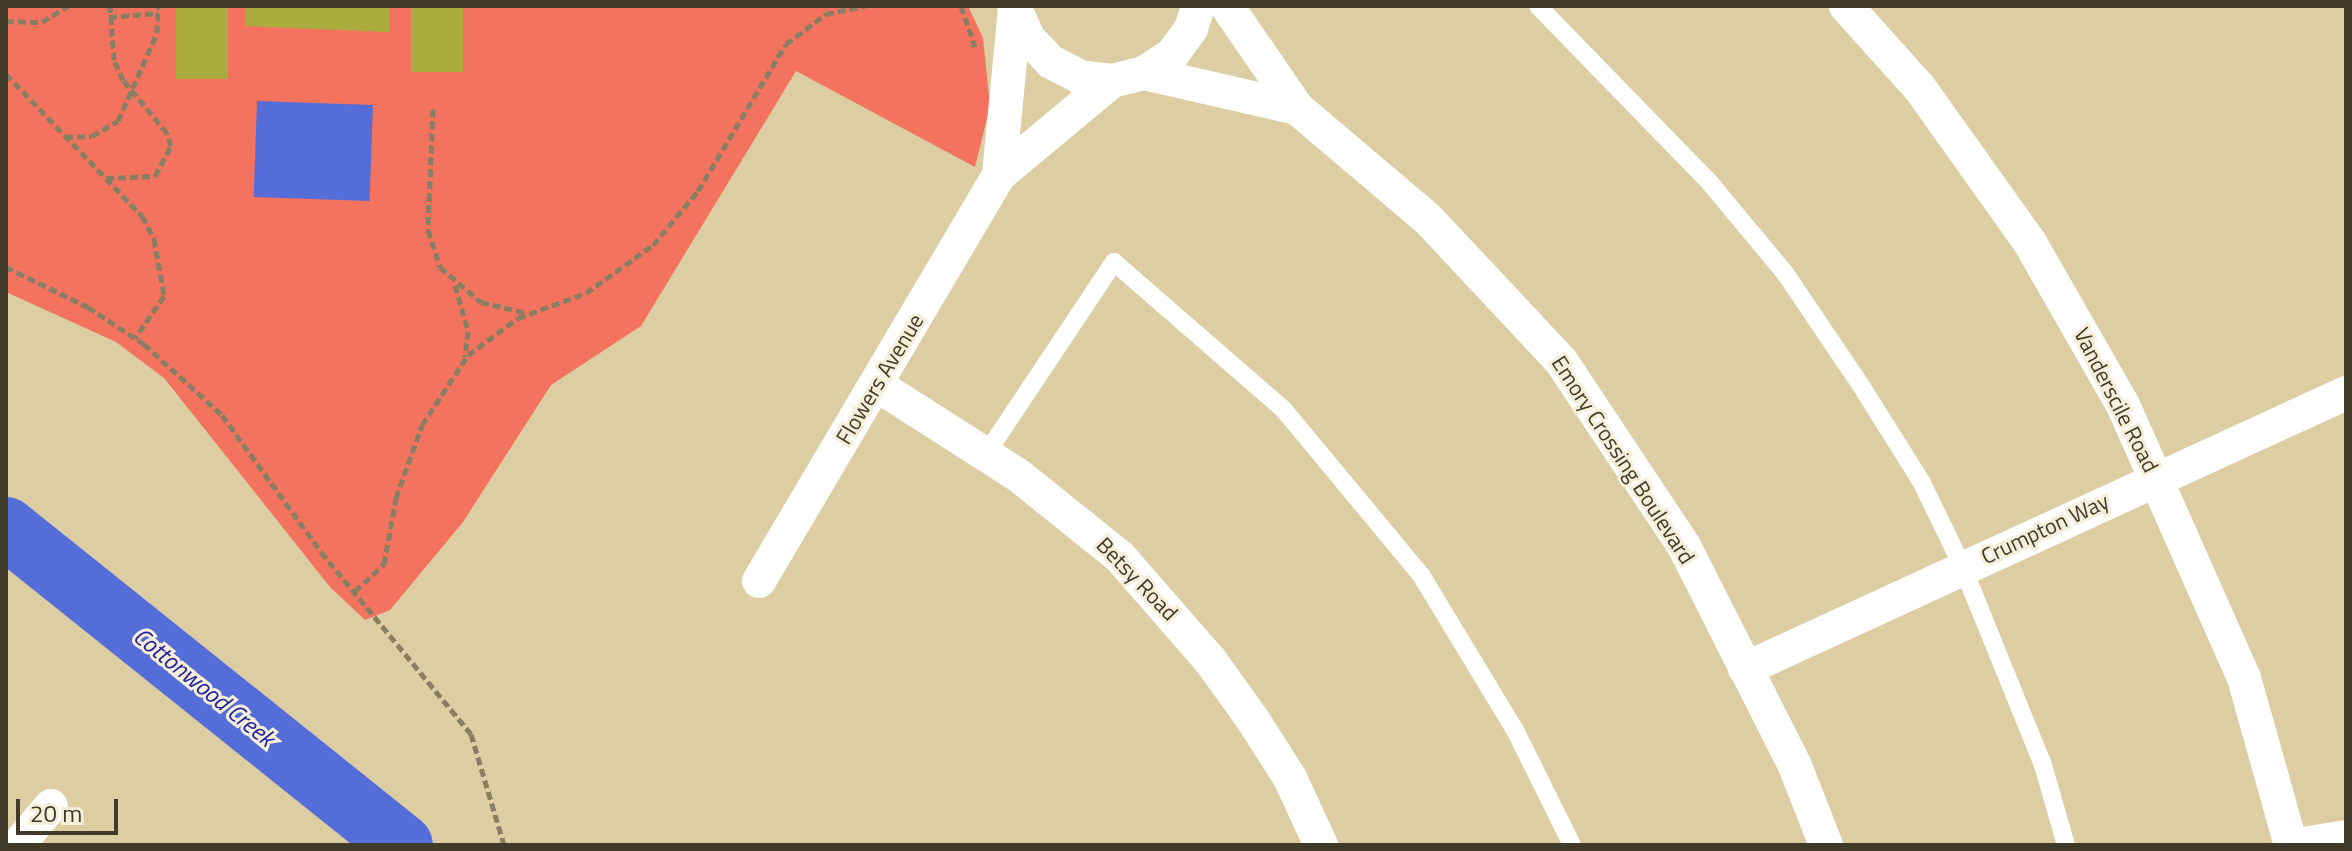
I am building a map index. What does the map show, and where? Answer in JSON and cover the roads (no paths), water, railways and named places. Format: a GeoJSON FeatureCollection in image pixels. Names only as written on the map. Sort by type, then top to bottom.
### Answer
{"type":"FeatureCollection","features":[{"type":"Feature","properties":{"kind":"street","name":"Flowers Avenue"},"geometry":{"type":"LineString","coordinates":[[759,581],[999,175],[1128,77],[1172,55],[1191,29],[1198,6]]}},
{"type":"Feature","properties":{"kind":"street","name":"Emory Crossing Boulevard"},"geometry":{"type":"LineString","coordinates":[[1227,6],[1297,108],[1428,219],[1561,361],[1684,546],[1795,766],[1826,845]]}},
{"type":"Feature","properties":{"kind":"street","name":"Vanderscile Road"},"geometry":{"type":"LineString","coordinates":[[1846,6],[1919,87],[2029,241],[2123,405],[2244,678],[2294,845]]}},
{"type":"Feature","properties":{"kind":"street","name":"Flowers Avenue"},"geometry":{"type":"LineString","coordinates":[[999,175],[1015,8]]}},
{"type":"Feature","properties":{"kind":"street","name":"Emory Crossing Boulevard"},"geometry":{"type":"LineString","coordinates":[[1015,8],[1029,39],[1051,62],[1080,77],[1128,77],[1297,108]]}},
{"type":"Feature","properties":{"kind":"street","name":"Betsy Road"},"geometry":{"type":"LineString","coordinates":[[877,385],[986,454],[1080,522],[1166,607],[1253,720],[1290,778],[1321,845]]}},
{"type":"Feature","properties":{"kind":"street","name":"Crumpton Way"},"geometry":{"type":"LineString","coordinates":[[1745,669],[2156,477],[2346,393]]}},
{"type":"Feature","properties":{"kind":"street"},"geometry":{"type":"LineString","coordinates":[[18,845],[51,806]]}},
{"type":"Feature","properties":{"kind":"street"},"geometry":{"type":"LineString","coordinates":[[2294,845],[2346,837]]}},
{"type":"Feature","properties":{"kind":"lane"},"geometry":{"type":"LineString","coordinates":[[1538,6],[1689,161],[1785,273],[1922,483],[1963,568],[2043,765],[2066,845]]}},
{"type":"Feature","properties":{"kind":"lane"},"geometry":{"type":"LineString","coordinates":[[986,454],[1114,262],[1284,410],[1421,575],[1515,730],[1572,845]]}},
{"type":"Feature","properties":{"kind":"water"},"geometry":{"type":"Polygon","coordinates":[[[257,101],[373,105],[370,201],[254,197],[257,101]]]}},
{"type":"Feature","properties":{"kind":"waterway","name":"Cottonwood Creek"},"geometry":{"type":"LineString","coordinates":[[6,528],[402,845]]}}]}
